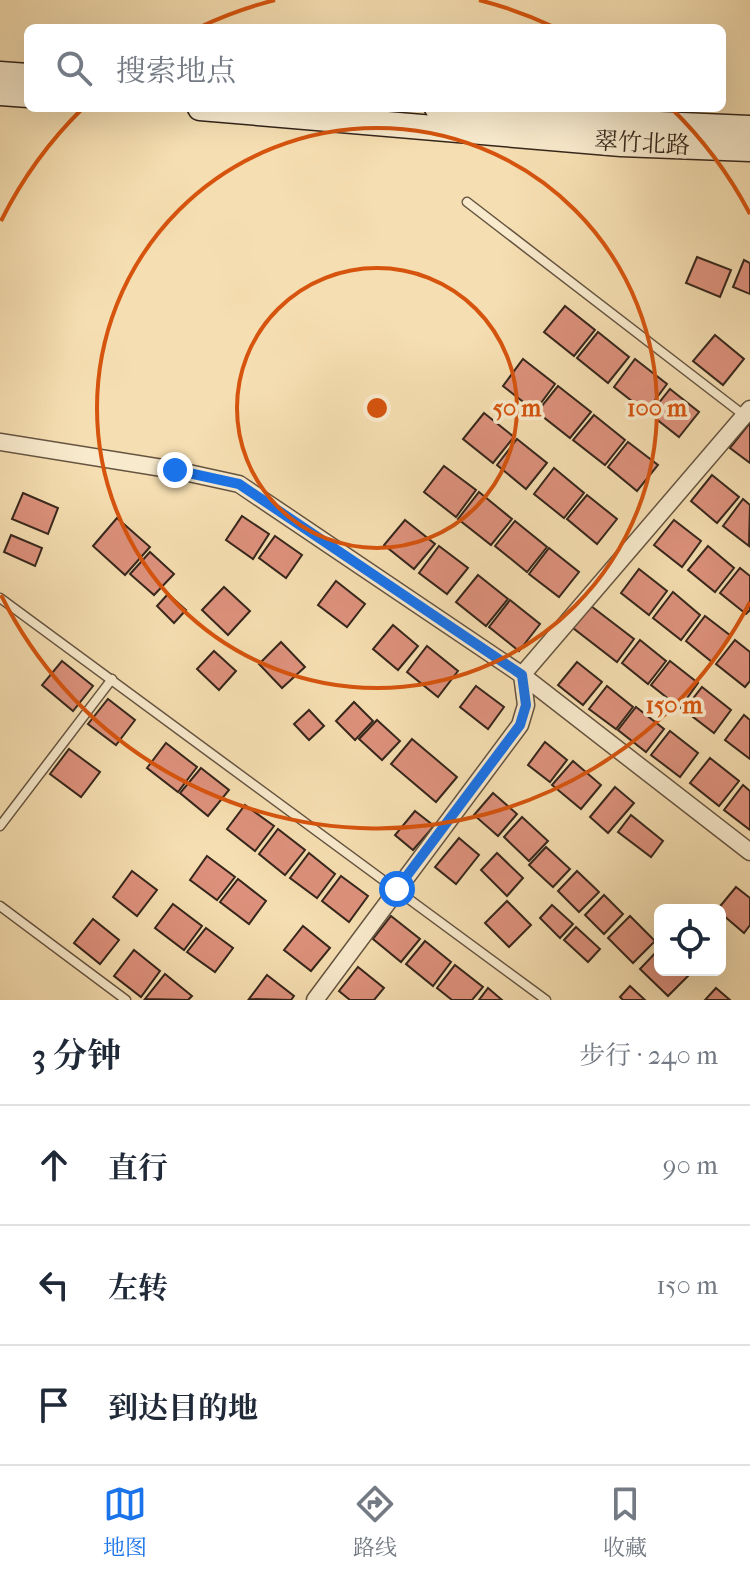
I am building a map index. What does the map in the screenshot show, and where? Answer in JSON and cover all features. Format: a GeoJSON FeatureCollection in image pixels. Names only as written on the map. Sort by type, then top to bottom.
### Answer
{"type":"FeatureCollection","features":[{"type":"Feature","properties":{"kind":"main road"},"geometry":{"type":"LineString","coordinates":[[0,74],[24,76]]}},
{"type":"Feature","properties":{"kind":"main road"},"geometry":{"type":"LineString","coordinates":[[0,93],[24,95]]}},
{"type":"Feature","properties":{"kind":"main road","name":"翠竹北路"},"geometry":{"type":"LineString","coordinates":[[247,112],[621,144],[750,149]]}},
{"type":"Feature","properties":{"kind":"main road","name":"翠竹北路"},"geometry":{"type":"LineString","coordinates":[[487,112],[750,128]]}},
{"type":"Feature","properties":{"kind":"street"},"geometry":{"type":"LineString","coordinates":[[315,1000],[520,725],[526,705],[522,675],[748,413]]}},
{"type":"Feature","properties":{"kind":"street"},"geometry":{"type":"LineString","coordinates":[[0,442],[175,470],[239,484],[522,675],[750,852]]}},
{"type":"Feature","properties":{"kind":"lane"},"geometry":{"type":"LineString","coordinates":[[467,202],[748,413]]}},
{"type":"Feature","properties":{"kind":"lane"},"geometry":{"type":"LineString","coordinates":[[0,598],[545,1000]]}},
{"type":"Feature","properties":{"kind":"lane"},"geometry":{"type":"LineString","coordinates":[[0,826],[112,679]]}},
{"type":"Feature","properties":{"kind":"lane"},"geometry":{"type":"LineString","coordinates":[[0,906],[126,1000]]}},
{"type":"Feature","properties":{"kind":"building"},"geometry":{"type":"Polygon","coordinates":[[[697,257],[731,270],[720,297],[686,283],[697,257]]]}},
{"type":"Feature","properties":{"kind":"building"},"geometry":{"type":"Polygon","coordinates":[[[744,260],[750,263],[750,294],[733,287],[744,260]]]}},
{"type":"Feature","properties":{"kind":"building"},"geometry":{"type":"Polygon","coordinates":[[[565,306],[595,330],[574,356],[544,332],[565,306]]]}},
{"type":"Feature","properties":{"kind":"building"},"geometry":{"type":"Polygon","coordinates":[[[598,332],[629,357],[608,383],[577,358],[598,332]]]}},
{"type":"Feature","properties":{"kind":"building"},"geometry":{"type":"Polygon","coordinates":[[[715,335],[744,359],[723,385],[693,361],[715,335]]]}},
{"type":"Feature","properties":{"kind":"building"},"geometry":{"type":"Polygon","coordinates":[[[523,359],[555,384],[535,411],[503,386],[523,359]]]}},
{"type":"Feature","properties":{"kind":"building"},"geometry":{"type":"Polygon","coordinates":[[[635,359],[667,384],[646,412],[614,387],[635,359]]]}},
{"type":"Feature","properties":{"kind":"building"},"geometry":{"type":"Polygon","coordinates":[[[558,386],[591,412],[570,438],[537,412],[558,386]]]}},
{"type":"Feature","properties":{"kind":"building"},"geometry":{"type":"Polygon","coordinates":[[[670,389],[699,412],[679,437],[650,414],[670,389]]]}},
{"type":"Feature","properties":{"kind":"building"},"geometry":{"type":"Polygon","coordinates":[[[484,413],[514,437],[493,463],[463,439],[484,413]]]}},
{"type":"Feature","properties":{"kind":"building"},"geometry":{"type":"Polygon","coordinates":[[[594,415],[625,440],[605,465],[573,440],[594,415]]]}},
{"type":"Feature","properties":{"kind":"building"},"geometry":{"type":"Polygon","coordinates":[[[750,423],[750,463],[730,448],[750,423]]]}},
{"type":"Feature","properties":{"kind":"building"},"geometry":{"type":"Polygon","coordinates":[[[517,439],[547,463],[526,489],[497,465],[517,439]]]}},
{"type":"Feature","properties":{"kind":"building"},"geometry":{"type":"Polygon","coordinates":[[[628,442],[658,465],[637,491],[608,467],[628,442]]]}},
{"type":"Feature","properties":{"kind":"building"},"geometry":{"type":"Polygon","coordinates":[[[444,466],[476,490],[456,517],[424,492],[444,466]]]}},
{"type":"Feature","properties":{"kind":"building"},"geometry":{"type":"Polygon","coordinates":[[[554,468],[584,493],[564,518],[534,494],[554,468]]]}},
{"type":"Feature","properties":{"kind":"building"},"geometry":{"type":"Polygon","coordinates":[[[712,475],[739,497],[717,523],[691,501],[712,475]]]}},
{"type":"Feature","properties":{"kind":"building"},"geometry":{"type":"Polygon","coordinates":[[[479,492],[512,519],[491,545],[458,519],[479,492]]]}},
{"type":"Feature","properties":{"kind":"building"},"geometry":{"type":"Polygon","coordinates":[[[23,493],[58,508],[48,534],[12,519],[23,493]]]}},
{"type":"Feature","properties":{"kind":"building"},"geometry":{"type":"Polygon","coordinates":[[[587,495],[617,519],[597,544],[567,519],[587,495]]]}},
{"type":"Feature","properties":{"kind":"building"},"geometry":{"type":"Polygon","coordinates":[[[743,499],[750,505],[749,546],[723,526],[743,499]]]}},
{"type":"Feature","properties":{"kind":"building"},"geometry":{"type":"Polygon","coordinates":[[[242,516],[269,534],[253,559],[226,540],[242,516]]]}},
{"type":"Feature","properties":{"kind":"building"},"geometry":{"type":"Polygon","coordinates":[[[117,518],[150,547],[125,575],[93,546],[117,518]]]}},
{"type":"Feature","properties":{"kind":"building"},"geometry":{"type":"Polygon","coordinates":[[[405,520],[435,544],[414,569],[384,545],[405,520]]]}},
{"type":"Feature","properties":{"kind":"building"},"geometry":{"type":"Polygon","coordinates":[[[674,520],[701,541],[682,567],[654,545],[674,520]]]}},
{"type":"Feature","properties":{"kind":"building"},"geometry":{"type":"Polygon","coordinates":[[[515,521],[547,547],[527,572],[495,546],[515,521]]]}},
{"type":"Feature","properties":{"kind":"building"},"geometry":{"type":"Polygon","coordinates":[[[11,535],[42,548],[35,566],[4,552],[11,535]]]}},
{"type":"Feature","properties":{"kind":"building"},"geometry":{"type":"Polygon","coordinates":[[[275,536],[302,555],[286,578],[259,558],[275,536]]]}},
{"type":"Feature","properties":{"kind":"building"},"geometry":{"type":"Polygon","coordinates":[[[439,546],[468,568],[447,594],[419,573],[439,546]]]}},
{"type":"Feature","properties":{"kind":"building"},"geometry":{"type":"Polygon","coordinates":[[[708,546],[734,568],[715,592],[688,570],[708,546]]]}},
{"type":"Feature","properties":{"kind":"building"},"geometry":{"type":"Polygon","coordinates":[[[549,548],[579,572],[559,597],[529,574],[549,548]]]}},
{"type":"Feature","properties":{"kind":"building"},"geometry":{"type":"Polygon","coordinates":[[[150,552],[174,574],[154,595],[130,574],[150,552]]]}},
{"type":"Feature","properties":{"kind":"building"},"geometry":{"type":"Polygon","coordinates":[[[740,568],[750,576],[750,610],[746,614],[720,593],[740,568]]]}},
{"type":"Feature","properties":{"kind":"building"},"geometry":{"type":"Polygon","coordinates":[[[639,569],[667,591],[649,615],[621,593],[639,569]]]}},
{"type":"Feature","properties":{"kind":"building"},"geometry":{"type":"Polygon","coordinates":[[[478,575],[508,599],[486,626],[456,602],[478,575]]]}},
{"type":"Feature","properties":{"kind":"building"},"geometry":{"type":"Polygon","coordinates":[[[336,581],[365,604],[347,627],[318,605],[336,581]]]}},
{"type":"Feature","properties":{"kind":"building"},"geometry":{"type":"Polygon","coordinates":[[[224,587],[250,611],[228,635],[202,610],[224,587]]]}},
{"type":"Feature","properties":{"kind":"building"},"geometry":{"type":"Polygon","coordinates":[[[673,592],[700,615],[681,640],[653,618],[673,592]]]}},
{"type":"Feature","properties":{"kind":"building"},"geometry":{"type":"Polygon","coordinates":[[[168,594],[186,610],[174,623],[157,606],[168,594]]]}},
{"type":"Feature","properties":{"kind":"building"},"geometry":{"type":"Polygon","coordinates":[[[510,600],[540,624],[519,651],[489,627],[510,600]]]}},
{"type":"Feature","properties":{"kind":"building"},"geometry":{"type":"Polygon","coordinates":[[[591,606],[634,639],[617,662],[573,628],[591,606]]]}},
{"type":"Feature","properties":{"kind":"building"},"geometry":{"type":"Polygon","coordinates":[[[705,616],[731,636],[712,662],[686,641],[705,616]]]}},
{"type":"Feature","properties":{"kind":"building"},"geometry":{"type":"Polygon","coordinates":[[[393,625],[418,646],[398,670],[373,649],[393,625]]]}},
{"type":"Feature","properties":{"kind":"building"},"geometry":{"type":"Polygon","coordinates":[[[640,640],[666,661],[648,684],[622,663],[640,640]]]}},
{"type":"Feature","properties":{"kind":"building"},"geometry":{"type":"Polygon","coordinates":[[[735,640],[750,652],[750,681],[745,687],[716,664],[735,640]]]}},
{"type":"Feature","properties":{"kind":"building"},"geometry":{"type":"Polygon","coordinates":[[[281,642],[305,667],[282,688],[259,664],[281,642]]]}},
{"type":"Feature","properties":{"kind":"building"},"geometry":{"type":"Polygon","coordinates":[[[427,646],[458,671],[438,697],[407,672],[427,646]]]}},
{"type":"Feature","properties":{"kind":"building"},"geometry":{"type":"Polygon","coordinates":[[[214,651],[236,671],[219,690],[197,669],[214,651]]]}},
{"type":"Feature","properties":{"kind":"building"},"geometry":{"type":"Polygon","coordinates":[[[62,661],[93,686],[73,711],[42,685],[62,661]]]}},
{"type":"Feature","properties":{"kind":"building"},"geometry":{"type":"Polygon","coordinates":[[[670,661],[698,683],[680,708],[651,685],[670,661]]]}},
{"type":"Feature","properties":{"kind":"building"},"geometry":{"type":"Polygon","coordinates":[[[577,662],[602,682],[583,705],[558,685],[577,662]]]}},
{"type":"Feature","properties":{"kind":"building"},"geometry":{"type":"Polygon","coordinates":[[[476,686],[504,707],[488,729],[460,707],[476,686]]]}},
{"type":"Feature","properties":{"kind":"building"},"geometry":{"type":"Polygon","coordinates":[[[607,686],[633,707],[616,729],[589,709],[607,686]]]}},
{"type":"Feature","properties":{"kind":"building"},"geometry":{"type":"Polygon","coordinates":[[[702,687],[731,710],[714,733],[684,710],[702,687]]]}},
{"type":"Feature","properties":{"kind":"building"},"geometry":{"type":"Polygon","coordinates":[[[108,699],[135,720],[116,745],[88,724],[108,699]]]}},
{"type":"Feature","properties":{"kind":"building"},"geometry":{"type":"Polygon","coordinates":[[[354,702],[373,721],[355,740],[336,721],[354,702]]]}},
{"type":"Feature","properties":{"kind":"building"},"geometry":{"type":"Polygon","coordinates":[[[636,707],[664,729],[646,752],[618,730],[636,707]]]}},
{"type":"Feature","properties":{"kind":"building"},"geometry":{"type":"Polygon","coordinates":[[[309,710],[324,726],[309,740],[294,724],[309,710]]]}},
{"type":"Feature","properties":{"kind":"building"},"geometry":{"type":"Polygon","coordinates":[[[744,715],[750,720],[750,759],[725,740],[744,715]]]}},
{"type":"Feature","properties":{"kind":"building"},"geometry":{"type":"Polygon","coordinates":[[[377,720],[400,741],[382,760],[359,739],[377,720]]]}},
{"type":"Feature","properties":{"kind":"building"},"geometry":{"type":"Polygon","coordinates":[[[670,731],[698,753],[680,777],[651,755],[670,731]]]}},
{"type":"Feature","properties":{"kind":"building"},"geometry":{"type":"Polygon","coordinates":[[[412,739],[457,777],[436,802],[391,764],[412,739]]]}},
{"type":"Feature","properties":{"kind":"building"},"geometry":{"type":"Polygon","coordinates":[[[545,742],[567,760],[550,782],[528,765],[545,742]]]}},
{"type":"Feature","properties":{"kind":"building"},"geometry":{"type":"Polygon","coordinates":[[[166,743],[197,767],[178,792],[147,768],[166,743]]]}},
{"type":"Feature","properties":{"kind":"building"},"geometry":{"type":"Polygon","coordinates":[[[69,749],[100,772],[81,797],[50,774],[69,749]]]}},
{"type":"Feature","properties":{"kind":"building"},"geometry":{"type":"Polygon","coordinates":[[[710,758],[739,781],[719,806],[690,783],[710,758]]]}},
{"type":"Feature","properties":{"kind":"building"},"geometry":{"type":"Polygon","coordinates":[[[573,761],[601,785],[581,809],[552,785],[573,761]]]}},
{"type":"Feature","properties":{"kind":"building"},"geometry":{"type":"Polygon","coordinates":[[[201,768],[229,790],[208,816],[180,793],[201,768]]]}},
{"type":"Feature","properties":{"kind":"building"},"geometry":{"type":"Polygon","coordinates":[[[743,785],[750,791],[750,830],[724,810],[743,785]]]}},
{"type":"Feature","properties":{"kind":"building"},"geometry":{"type":"Polygon","coordinates":[[[615,787],[634,803],[608,833],[590,817],[615,787]]]}},
{"type":"Feature","properties":{"kind":"building"},"geometry":{"type":"Polygon","coordinates":[[[493,793],[517,814],[498,836],[474,815],[493,793]]]}},
{"type":"Feature","properties":{"kind":"building"},"geometry":{"type":"Polygon","coordinates":[[[245,805],[274,826],[255,851],[227,829],[245,805]]]}},
{"type":"Feature","properties":{"kind":"building"},"geometry":{"type":"Polygon","coordinates":[[[415,811],[434,826],[413,850],[395,835],[415,811]]]}},
{"type":"Feature","properties":{"kind":"building"},"geometry":{"type":"Polygon","coordinates":[[[631,815],[663,841],[651,857],[618,832],[631,815]]]}},
{"type":"Feature","properties":{"kind":"building"},"geometry":{"type":"Polygon","coordinates":[[[522,817],[548,841],[529,861],[504,837],[522,817]]]}},
{"type":"Feature","properties":{"kind":"building"},"geometry":{"type":"Polygon","coordinates":[[[278,829],[305,850],[285,875],[259,854],[278,829]]]}},
{"type":"Feature","properties":{"kind":"building"},"geometry":{"type":"Polygon","coordinates":[[[459,838],[479,855],[456,884],[435,867],[459,838]]]}},
{"type":"Feature","properties":{"kind":"building"},"geometry":{"type":"Polygon","coordinates":[[[546,847],[570,869],[553,887],[529,865],[546,847]]]}},
{"type":"Feature","properties":{"kind":"building"},"geometry":{"type":"Polygon","coordinates":[[[309,853],[335,874],[317,898],[290,878],[309,853]]]}},
{"type":"Feature","properties":{"kind":"building"},"geometry":{"type":"Polygon","coordinates":[[[497,853],[523,878],[507,896],[481,870],[497,853]]]}},
{"type":"Feature","properties":{"kind":"building"},"geometry":{"type":"Polygon","coordinates":[[[207,856],[235,877],[217,900],[190,880],[207,856]]]}},
{"type":"Feature","properties":{"kind":"building"},"geometry":{"type":"Polygon","coordinates":[[[132,871],[157,890],[137,916],[113,897],[132,871]]]}},
{"type":"Feature","properties":{"kind":"building"},"geometry":{"type":"Polygon","coordinates":[[[577,871],[599,892],[579,912],[558,891],[577,871]]]}},
{"type":"Feature","properties":{"kind":"building"},"geometry":{"type":"Polygon","coordinates":[[[341,876],[368,896],[349,922],[322,901],[341,876]]]}},
{"type":"Feature","properties":{"kind":"building"},"geometry":{"type":"Polygon","coordinates":[[[238,879],[266,901],[249,924],[220,902],[238,879]]]}},
{"type":"Feature","properties":{"kind":"building"},"geometry":{"type":"Polygon","coordinates":[[[736,887],[750,898],[750,925],[744,933],[726,918],[726,904],[722,904],[736,887]]]}},
{"type":"Feature","properties":{"kind":"building"},"geometry":{"type":"Polygon","coordinates":[[[604,895],[623,914],[604,934],[585,915],[604,895]]]}},
{"type":"Feature","properties":{"kind":"building"},"geometry":{"type":"Polygon","coordinates":[[[507,901],[531,925],[509,947],[485,923],[507,901]]]}},
{"type":"Feature","properties":{"kind":"building"},"geometry":{"type":"Polygon","coordinates":[[[173,904],[202,926],[184,950],[155,928],[173,904]]]}},
{"type":"Feature","properties":{"kind":"building"},"geometry":{"type":"Polygon","coordinates":[[[552,905],[573,924],[560,938],[540,918],[552,905]]]}},
{"type":"Feature","properties":{"kind":"building"},"geometry":{"type":"Polygon","coordinates":[[[391,916],[420,939],[401,962],[373,939],[391,916]]]}},
{"type":"Feature","properties":{"kind":"building"},"geometry":{"type":"Polygon","coordinates":[[[630,916],[654,942],[633,963],[608,938],[630,916]]]}},
{"type":"Feature","properties":{"kind":"building"},"geometry":{"type":"Polygon","coordinates":[[[93,919],[119,940],[100,964],[74,943],[93,919]]]}},
{"type":"Feature","properties":{"kind":"building"},"geometry":{"type":"Polygon","coordinates":[[[303,926],[330,948],[311,971],[284,950],[303,926]]]}},
{"type":"Feature","properties":{"kind":"building"},"geometry":{"type":"Polygon","coordinates":[[[576,927],[600,949],[588,962],[564,940],[576,927]]]}},
{"type":"Feature","properties":{"kind":"building"},"geometry":{"type":"Polygon","coordinates":[[[206,928],[233,948],[215,972],[187,952],[206,928]]]}},
{"type":"Feature","properties":{"kind":"building"},"geometry":{"type":"Polygon","coordinates":[[[425,941],[451,962],[433,986],[406,964],[425,941]]]}},
{"type":"Feature","properties":{"kind":"building"},"geometry":{"type":"Polygon","coordinates":[[[134,950],[160,971],[141,997],[114,976],[134,950]]]}},
{"type":"Feature","properties":{"kind":"building"},"geometry":{"type":"Polygon","coordinates":[[[654,954],[654,976],[688,976],[668,996],[640,969],[654,954]]]}},
{"type":"Feature","properties":{"kind":"building"},"geometry":{"type":"Polygon","coordinates":[[[455,965],[483,987],[472,1000],[452,1000],[437,988],[455,965]]]}},
{"type":"Feature","properties":{"kind":"building"},"geometry":{"type":"Polygon","coordinates":[[[358,967],[384,988],[374,1000],[350,1000],[339,991],[358,967]]]}},
{"type":"Feature","properties":{"kind":"building"},"geometry":{"type":"Polygon","coordinates":[[[165,974],[192,996],[188,1000],[145,999],[165,974]]]}},
{"type":"Feature","properties":{"kind":"building"},"geometry":{"type":"Polygon","coordinates":[[[267,975],[294,996],[291,1000],[249,999],[267,975]]]}},
{"type":"Feature","properties":{"kind":"building"},"geometry":{"type":"Polygon","coordinates":[[[630,986],[645,1000],[623,1000],[620,997],[630,986]]]}},
{"type":"Feature","properties":{"kind":"building"},"geometry":{"type":"Polygon","coordinates":[[[488,988],[502,1000],[479,1000],[488,988]]]}},
{"type":"Feature","properties":{"kind":"building"},"geometry":{"type":"Polygon","coordinates":[[[716,988],[730,1000],[705,1000],[716,988]]]}},
{"type":"Feature","properties":{"kind":"route"},"geometry":{"type":"LineString","coordinates":[[175,470],[239,484],[522,675],[526,705],[520,725],[397,889]]}}]}
